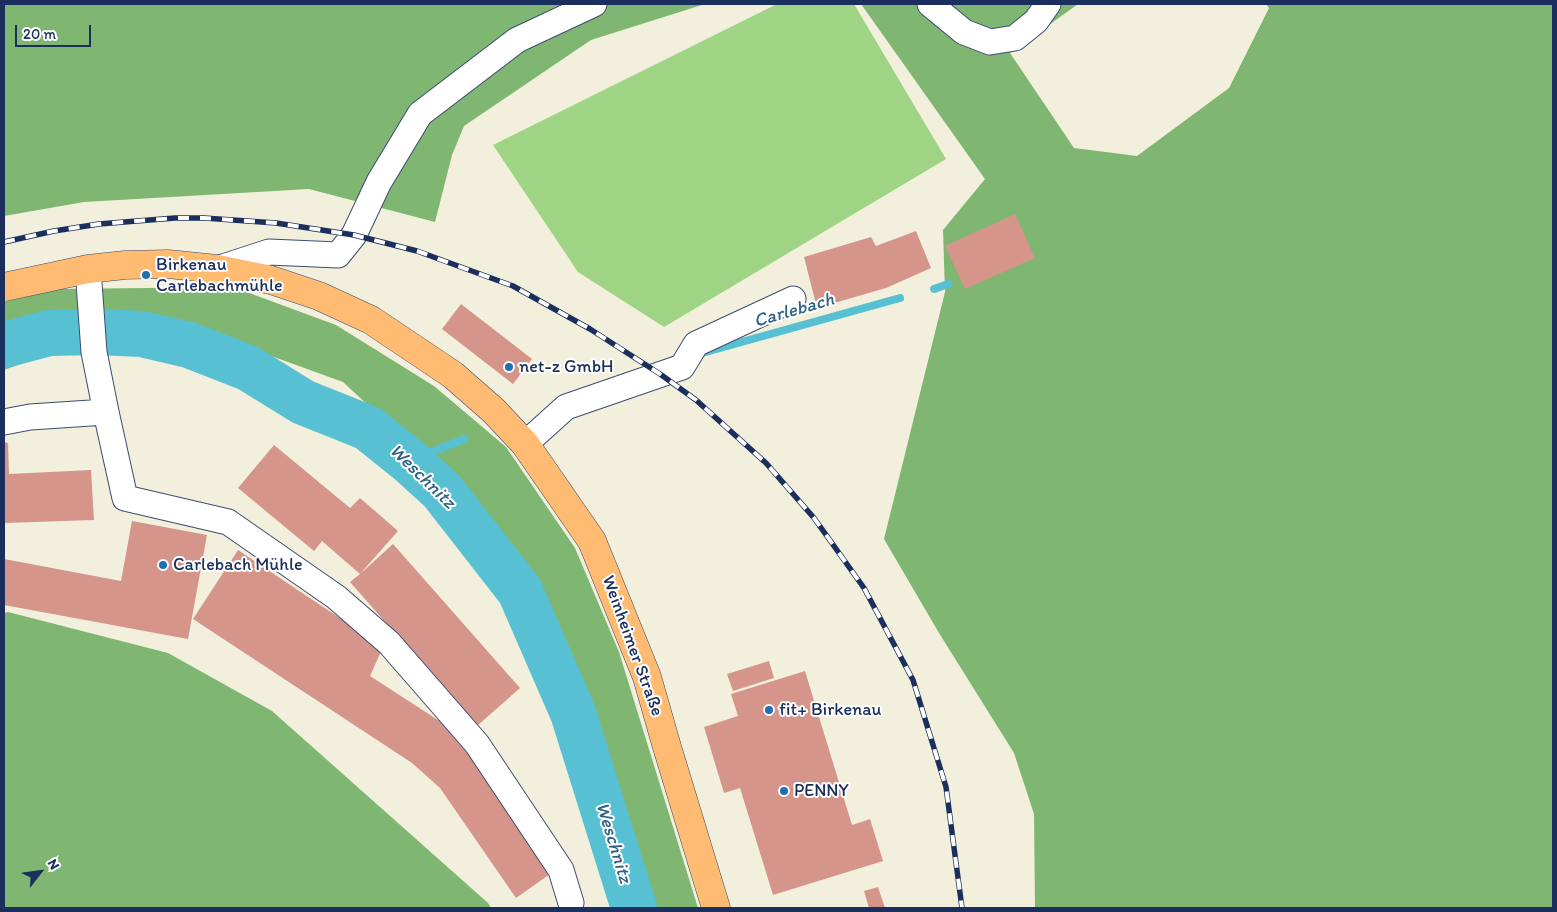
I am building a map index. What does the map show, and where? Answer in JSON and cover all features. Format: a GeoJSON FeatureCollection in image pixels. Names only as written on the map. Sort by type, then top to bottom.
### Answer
{"type":"FeatureCollection","features":[{"type":"Feature","properties":{"kind":"main road","name":"Weinheimer Straße"},"geometry":{"type":"LineString","coordinates":[[4,286],[88,269],[125,265],[168,264],[217,269],[271,280],[319,296],[371,320],[453,376],[494,411],[525,444],[592,541],[647,676],[716,908]]}},
{"type":"Feature","properties":{"kind":"street"},"geometry":{"type":"LineString","coordinates":[[217,269],[268,252],[338,255],[354,235],[379,182],[420,114],[517,40],[594,4]]}},
{"type":"Feature","properties":{"kind":"street"},"geometry":{"type":"LineString","coordinates":[[930,4],[964,32],[990,42],[1016,38],[1036,21],[1048,4]]}},
{"type":"Feature","properties":{"kind":"street"},"geometry":{"type":"LineString","coordinates":[[88,269],[94,352],[125,498],[228,522],[336,597],[389,643],[477,744],[561,870],[571,903]]}},
{"type":"Feature","properties":{"kind":"street"},"geometry":{"type":"LineString","coordinates":[[525,444],[566,407],[682,367],[696,344],[793,299]]}},
{"type":"Feature","properties":{"kind":"street"},"geometry":{"type":"LineString","coordinates":[[4,422],[30,417],[106,412]]}},
{"type":"Feature","properties":{"kind":"green space"},"geometry":{"type":"Polygon","coordinates":[[[4,4],[705,4],[591,40],[464,126],[452,155],[435,222],[309,189],[84,202],[4,216],[4,4]]]}},
{"type":"Feature","properties":{"kind":"green space"},"geometry":{"type":"Polygon","coordinates":[[[777,4],[854,4],[946,159],[664,327],[578,272],[493,145],[777,4]]]}},
{"type":"Feature","properties":{"kind":"green space"},"geometry":{"type":"Polygon","coordinates":[[[861,4],[1078,4],[1010,53],[1074,148],[1137,156],[1229,88],[1269,8],[1266,4],[1553,4],[1553,908],[1035,908],[1034,814],[1014,753],[939,633],[884,539],[945,292],[943,230],[985,179],[861,4]]]}},
{"type":"Feature","properties":{"kind":"green space"},"geometry":{"type":"Polygon","coordinates":[[[233,287],[336,325],[434,386],[506,447],[575,548],[619,652],[698,908],[617,908],[568,708],[501,566],[437,469],[343,382],[241,345],[130,341],[64,348],[4,370],[4,302],[59,289],[233,287]]]}},
{"type":"Feature","properties":{"kind":"green space"},"geometry":{"type":"Polygon","coordinates":[[[8,612],[168,653],[272,711],[488,903],[491,908],[4,908],[4,613],[8,612]]]}},
{"type":"Feature","properties":{"kind":"building"},"geometry":{"type":"Polygon","coordinates":[[[1015,214],[1035,258],[965,289],[945,246],[1015,214]]]}},
{"type":"Feature","properties":{"kind":"building"},"geometry":{"type":"Polygon","coordinates":[[[916,231],[931,268],[886,288],[817,308],[804,257],[871,237],[876,246],[916,231]]]}},
{"type":"Feature","properties":{"kind":"building"},"geometry":{"type":"Polygon","coordinates":[[[461,304],[532,359],[513,384],[442,329],[461,304]]]}},
{"type":"Feature","properties":{"kind":"building"},"geometry":{"type":"Polygon","coordinates":[[[4,442],[8,443],[9,474],[91,470],[94,520],[4,523],[4,442]]]}},
{"type":"Feature","properties":{"kind":"building"},"geometry":{"type":"Polygon","coordinates":[[[274,445],[350,508],[360,498],[398,531],[360,574],[322,541],[314,551],[238,488],[274,445]]]}},
{"type":"Feature","properties":{"kind":"building"},"geometry":{"type":"Polygon","coordinates":[[[132,521],[207,535],[188,639],[4,605],[4,559],[121,581],[132,521]]]}},
{"type":"Feature","properties":{"kind":"building"},"geometry":{"type":"Polygon","coordinates":[[[393,544],[520,688],[477,726],[350,582],[393,544]]]}},
{"type":"Feature","properties":{"kind":"building"},"geometry":{"type":"Polygon","coordinates":[[[238,550],[383,647],[370,676],[455,731],[553,872],[516,898],[440,788],[412,763],[193,619],[238,550]]]}},
{"type":"Feature","properties":{"kind":"building"},"geometry":{"type":"Polygon","coordinates":[[[769,661],[774,678],[733,691],[727,674],[769,661]]]}},
{"type":"Feature","properties":{"kind":"building"},"geometry":{"type":"Polygon","coordinates":[[[805,671],[852,825],[870,819],[883,861],[773,895],[740,788],[724,793],[704,727],[738,716],[731,694],[805,671]]]}},
{"type":"Feature","properties":{"kind":"building"},"geometry":{"type":"Polygon","coordinates":[[[878,887],[885,908],[869,908],[864,891],[878,887]]]}},
{"type":"Feature","properties":{"kind":"waterway","name":"Carlebach"},"geometry":{"type":"LineString","coordinates":[[934,289],[948,284]]}},
{"type":"Feature","properties":{"kind":"waterway","name":"Carlebach"},"geometry":{"type":"LineString","coordinates":[[702,353],[900,298]]}},
{"type":"Feature","properties":{"kind":"waterway","name":"Weschnitz"},"geometry":{"type":"LineString","coordinates":[[4,345],[49,333],[96,332],[142,334],[189,345],[248,368],[303,402],[368,428],[409,461],[442,491],[520,591],[573,713],[634,908]]}},
{"type":"Feature","properties":{"kind":"waterway","name":"Carlebach"},"geometry":{"type":"LineString","coordinates":[[409,461],[464,439]]}},
{"type":"Feature","properties":{"kind":"railway"},"geometry":{"type":"LineString","coordinates":[[4,242],[99,224],[175,218],[276,223],[354,235],[417,251],[513,286],[590,329],[660,374],[696,400],[766,463],[814,518],[864,588],[913,680],[946,787],[962,908]]}},
{"type":"Feature","properties":{"kind":"place","name":"Birkenau Carlebachmühle"},"geometry":{"type":"Point","coordinates":[146,275]}},
{"type":"Feature","properties":{"kind":"place","name":"net-z GmbH"},"geometry":{"type":"Point","coordinates":[509,367]}},
{"type":"Feature","properties":{"kind":"place","name":"Carlebach Mühle"},"geometry":{"type":"Point","coordinates":[163,565]}},
{"type":"Feature","properties":{"kind":"place","name":"fit+ Birkenau"},"geometry":{"type":"Point","coordinates":[769,710]}},
{"type":"Feature","properties":{"kind":"place","name":"PENNY"},"geometry":{"type":"Point","coordinates":[784,791]}}]}
